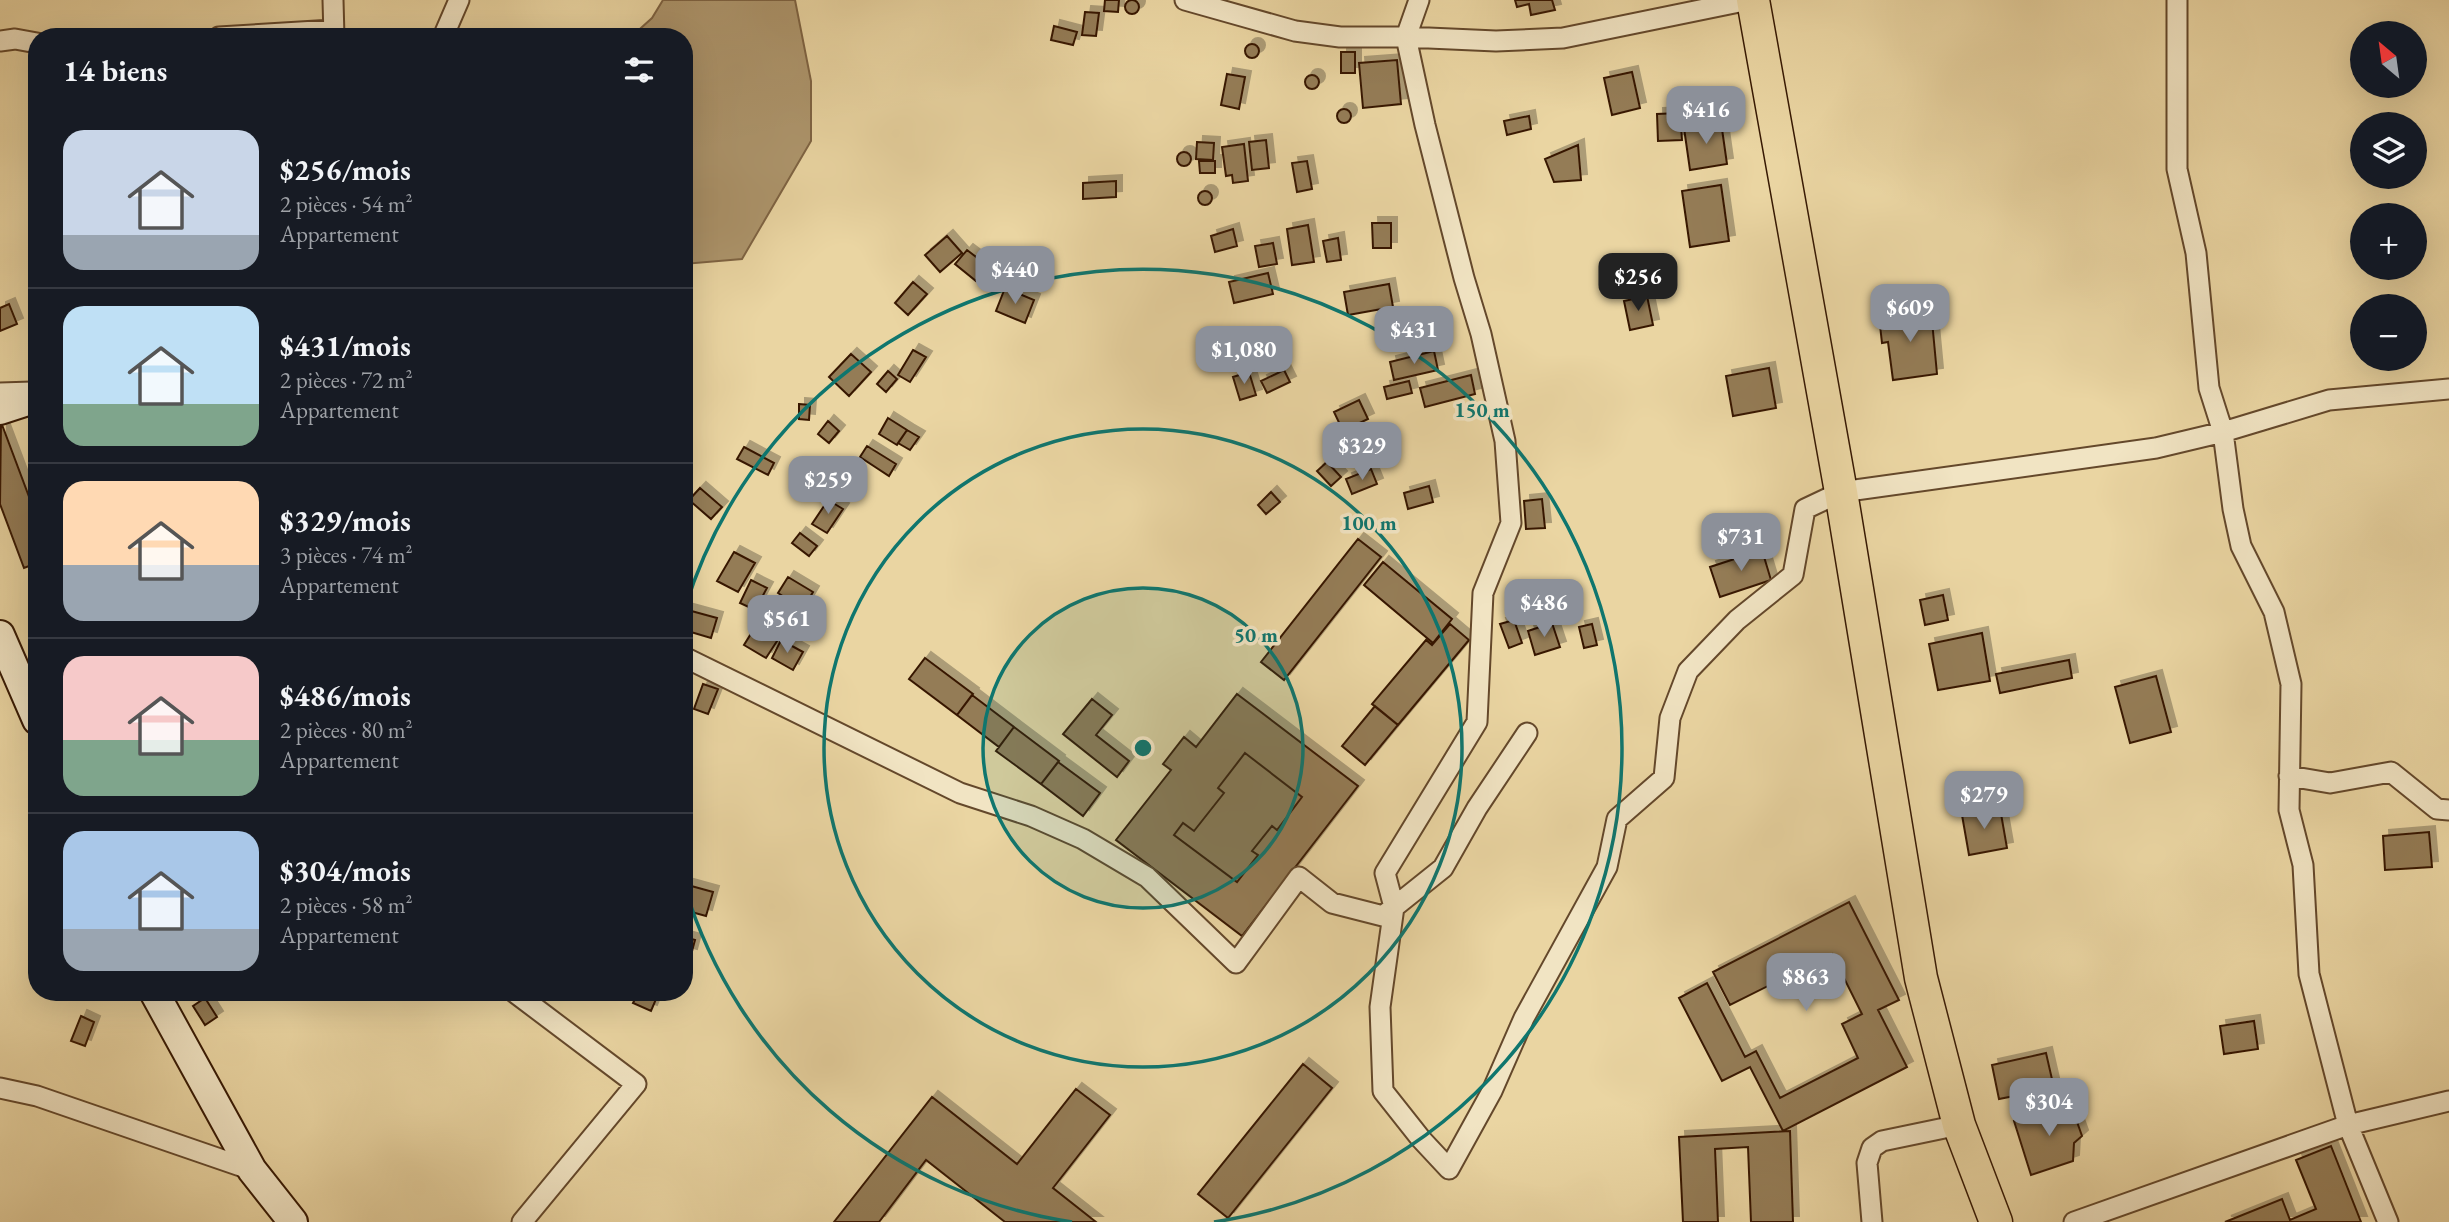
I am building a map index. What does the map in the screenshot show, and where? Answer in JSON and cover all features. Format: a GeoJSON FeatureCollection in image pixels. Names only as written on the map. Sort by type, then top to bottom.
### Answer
{"type":"FeatureCollection","features":[{"type":"Feature","properties":{"kind":"main road"},"geometry":{"type":"LineString","coordinates":[[1751,0],[1841,492],[1921,978],[1959,1125],[1996,1222]]}},
{"type":"Feature","properties":{"kind":"street"},"geometry":{"type":"LineString","coordinates":[[333,0],[333,28]]}},
{"type":"Feature","properties":{"kind":"street"},"geometry":{"type":"LineString","coordinates":[[447,28],[459,0]]}},
{"type":"Feature","properties":{"kind":"street"},"geometry":{"type":"LineString","coordinates":[[1185,0],[1295,31],[1339,37],[1496,41],[1563,38],[1751,0]]}},
{"type":"Feature","properties":{"kind":"street"},"geometry":{"type":"LineString","coordinates":[[1419,0],[1406,37],[1464,278],[1481,334],[1505,441],[1511,523],[1483,593],[1477,722],[1385,873],[1394,907],[1380,1007],[1383,1091],[1449,1169],[1492,1091],[1524,1018],[1607,867],[1617,819],[1664,778],[1670,718],[1688,671],[1737,620],[1793,575],[1805,509],[1841,492],[2156,448],[2223,432],[2329,400],[2449,389]]}},
{"type":"Feature","properties":{"kind":"street"},"geometry":{"type":"LineString","coordinates":[[2177,0],[2177,169],[2196,253],[2209,388],[2223,432],[2232,509],[2241,546],[2274,612],[2291,684],[2289,810],[2303,865],[2309,974],[2348,1125],[2388,1222]]}},
{"type":"Feature","properties":{"kind":"street"},"geometry":{"type":"LineString","coordinates":[[0,41],[15,39],[28,41]]}},
{"type":"Feature","properties":{"kind":"street"},"geometry":{"type":"LineString","coordinates":[[0,393],[28,392]]}},
{"type":"Feature","properties":{"kind":"street"},"geometry":{"type":"LineString","coordinates":[[0,410],[28,401]]}},
{"type":"Feature","properties":{"kind":"street"},"geometry":{"type":"LineString","coordinates":[[0,635],[28,699]]}},
{"type":"Feature","properties":{"kind":"street"},"geometry":{"type":"LineString","coordinates":[[693,661],[870,746],[960,793],[1031,816],[1083,839],[1147,877],[1236,963],[1299,877],[1332,903],[1383,916],[1443,868],[1477,808],[1527,733]]}},
{"type":"Feature","properties":{"kind":"street"},"geometry":{"type":"LineString","coordinates":[[2289,776],[2330,783],[2391,772],[2437,809],[2449,810]]}},
{"type":"Feature","properties":{"kind":"street"},"geometry":{"type":"LineString","coordinates":[[159,1001],[252,1170],[293,1222]]}},
{"type":"Feature","properties":{"kind":"street"},"geometry":{"type":"LineString","coordinates":[[522,1222],[636,1084],[526,1001]]}},
{"type":"Feature","properties":{"kind":"street"},"geometry":{"type":"LineString","coordinates":[[0,1088],[37,1096],[252,1170]]}},
{"type":"Feature","properties":{"kind":"street"},"geometry":{"type":"LineString","coordinates":[[2074,1222],[2348,1125],[2449,1101]]}},
{"type":"Feature","properties":{"kind":"street"},"geometry":{"type":"LineString","coordinates":[[1872,1222],[1867,1163],[1872,1148],[1882,1141],[1959,1125]]}},
{"type":"Feature","properties":{"kind":"shaded area"},"geometry":{"type":"Polygon","coordinates":[[[663,0],[795,0],[811,81],[811,141],[742,259],[693,263],[693,28],[641,28],[652,18],[663,0]]]}},
{"type":"Feature","properties":{"kind":"building"},"geometry":{"type":"Polygon","coordinates":[[[1105,0],[1119,0],[1118,12],[1104,11],[1105,0]]]}},
{"type":"Feature","properties":{"kind":"building"},"geometry":{"type":"Polygon","coordinates":[[[1129,0],[1135,0],[1139,7],[1135,14],[1129,14],[1125,10],[1125,4],[1129,0]]]}},
{"type":"Feature","properties":{"kind":"building"},"geometry":{"type":"Polygon","coordinates":[[[1515,0],[1552,0],[1555,10],[1531,15],[1529,4],[1517,7],[1515,0]]]}},
{"type":"Feature","properties":{"kind":"building"},"geometry":{"type":"Polygon","coordinates":[[[1085,12],[1099,13],[1096,36],[1082,35],[1085,12]]]}},
{"type":"Feature","properties":{"kind":"building"},"geometry":{"type":"Polygon","coordinates":[[[1054,26],[1077,32],[1073,45],[1051,40],[1054,26]]]}},
{"type":"Feature","properties":{"kind":"building"},"geometry":{"type":"Polygon","coordinates":[[[1249,44],[1255,44],[1259,51],[1255,58],[1249,58],[1245,54],[1245,48],[1249,44]]]}},
{"type":"Feature","properties":{"kind":"building"},"geometry":{"type":"Polygon","coordinates":[[[1341,52],[1355,52],[1355,73],[1341,73],[1341,52]]]}},
{"type":"Feature","properties":{"kind":"building"},"geometry":{"type":"Polygon","coordinates":[[[1397,60],[1401,104],[1363,108],[1359,63],[1397,60]]]}},
{"type":"Feature","properties":{"kind":"building"},"geometry":{"type":"Polygon","coordinates":[[[1632,72],[1640,108],[1612,115],[1604,78],[1632,72]]]}},
{"type":"Feature","properties":{"kind":"building"},"geometry":{"type":"Polygon","coordinates":[[[1227,74],[1245,77],[1239,109],[1221,105],[1227,74]]]}},
{"type":"Feature","properties":{"kind":"building"},"geometry":{"type":"Polygon","coordinates":[[[1309,75],[1315,75],[1319,82],[1315,89],[1309,89],[1305,85],[1305,79],[1309,75]]]}},
{"type":"Feature","properties":{"kind":"building"},"geometry":{"type":"Polygon","coordinates":[[[1341,109],[1347,109],[1351,116],[1347,123],[1341,123],[1337,119],[1337,113],[1341,109]]]}},
{"type":"Feature","properties":{"kind":"building"},"geometry":{"type":"Polygon","coordinates":[[[1680,113],[1682,140],[1658,141],[1657,114],[1680,113]]]}},
{"type":"Feature","properties":{"kind":"building"},"geometry":{"type":"Polygon","coordinates":[[[1529,116],[1531,129],[1507,135],[1504,121],[1529,116]]]}},
{"type":"Feature","properties":{"kind":"building"},"geometry":{"type":"Polygon","coordinates":[[[1721,122],[1727,164],[1690,170],[1684,128],[1721,122]]]}},
{"type":"Feature","properties":{"kind":"building"},"geometry":{"type":"Polygon","coordinates":[[[1266,140],[1269,168],[1252,170],[1249,142],[1266,140]]]}},
{"type":"Feature","properties":{"kind":"building"},"geometry":{"type":"Polygon","coordinates":[[[1197,142],[1214,143],[1213,160],[1196,159],[1197,142]]]}},
{"type":"Feature","properties":{"kind":"building"},"geometry":{"type":"Polygon","coordinates":[[[1244,144],[1248,181],[1233,183],[1232,175],[1226,176],[1222,147],[1244,144]]]}},
{"type":"Feature","properties":{"kind":"building"},"geometry":{"type":"Polygon","coordinates":[[[1578,145],[1581,180],[1554,182],[1545,159],[1578,145]]]}},
{"type":"Feature","properties":{"kind":"building"},"geometry":{"type":"Polygon","coordinates":[[[1181,152],[1187,152],[1191,159],[1187,166],[1181,166],[1177,162],[1177,156],[1181,152]]]}},
{"type":"Feature","properties":{"kind":"building"},"geometry":{"type":"Polygon","coordinates":[[[1199,161],[1215,161],[1215,173],[1200,173],[1199,161]]]}},
{"type":"Feature","properties":{"kind":"building"},"geometry":{"type":"Polygon","coordinates":[[[1307,161],[1312,189],[1297,192],[1292,163],[1307,161]]]}},
{"type":"Feature","properties":{"kind":"building"},"geometry":{"type":"Polygon","coordinates":[[[1116,181],[1116,197],[1083,199],[1083,183],[1116,181]]]}},
{"type":"Feature","properties":{"kind":"building"},"geometry":{"type":"Polygon","coordinates":[[[1721,185],[1729,241],[1690,247],[1682,191],[1721,185]]]}},
{"type":"Feature","properties":{"kind":"building"},"geometry":{"type":"Polygon","coordinates":[[[1202,191],[1208,191],[1212,198],[1208,205],[1202,205],[1198,201],[1198,195],[1202,191]]]}},
{"type":"Feature","properties":{"kind":"building"},"geometry":{"type":"Polygon","coordinates":[[[1372,223],[1391,223],[1391,248],[1373,248],[1372,223]]]}},
{"type":"Feature","properties":{"kind":"building"},"geometry":{"type":"Polygon","coordinates":[[[1308,225],[1314,262],[1292,265],[1287,229],[1308,225]]]}},
{"type":"Feature","properties":{"kind":"building"},"geometry":{"type":"Polygon","coordinates":[[[1233,229],[1237,246],[1215,252],[1211,236],[1233,229]]]}},
{"type":"Feature","properties":{"kind":"building"},"geometry":{"type":"Polygon","coordinates":[[[947,236],[962,253],[940,272],[925,255],[947,236]]]}},
{"type":"Feature","properties":{"kind":"building"},"geometry":{"type":"Polygon","coordinates":[[[1338,238],[1341,260],[1327,262],[1323,241],[1338,238]]]}},
{"type":"Feature","properties":{"kind":"building"},"geometry":{"type":"Polygon","coordinates":[[[1273,243],[1277,264],[1259,267],[1255,246],[1273,243]]]}},
{"type":"Feature","properties":{"kind":"building"},"geometry":{"type":"Polygon","coordinates":[[[967,250],[988,266],[976,281],[955,264],[967,250]]]}},
{"type":"Feature","properties":{"kind":"building"},"geometry":{"type":"Polygon","coordinates":[[[1268,273],[1273,294],[1234,303],[1229,282],[1268,273]]]}},
{"type":"Feature","properties":{"kind":"building"},"geometry":{"type":"Polygon","coordinates":[[[913,282],[927,294],[908,315],[895,303],[913,282]]]}},
{"type":"Feature","properties":{"kind":"building"},"geometry":{"type":"Polygon","coordinates":[[[1389,284],[1393,307],[1348,315],[1344,292],[1389,284]]]}},
{"type":"Feature","properties":{"kind":"building"},"geometry":{"type":"Polygon","coordinates":[[[1005,288],[1034,300],[1025,323],[996,311],[1005,288]]]}},
{"type":"Feature","properties":{"kind":"building"},"geometry":{"type":"Polygon","coordinates":[[[1647,296],[1653,325],[1630,330],[1624,301],[1647,296]]]}},
{"type":"Feature","properties":{"kind":"building"},"geometry":{"type":"Polygon","coordinates":[[[9,304],[17,324],[0,331],[0,308],[9,304]]]}},
{"type":"Feature","properties":{"kind":"building"},"geometry":{"type":"Polygon","coordinates":[[[1931,310],[1937,374],[1893,380],[1888,342],[1882,343],[1879,316],[1931,310]]]}},
{"type":"Feature","properties":{"kind":"building"},"geometry":{"type":"Polygon","coordinates":[[[913,350],[926,357],[910,382],[898,375],[913,350]]]}},
{"type":"Feature","properties":{"kind":"building"},"geometry":{"type":"Polygon","coordinates":[[[1434,351],[1438,370],[1394,380],[1390,362],[1434,351]]]}},
{"type":"Feature","properties":{"kind":"building"},"geometry":{"type":"Polygon","coordinates":[[[851,354],[871,372],[849,396],[829,377],[851,354]]]}},
{"type":"Feature","properties":{"kind":"building"},"geometry":{"type":"Polygon","coordinates":[[[1769,368],[1776,408],[1733,416],[1726,376],[1769,368]]]}},
{"type":"Feature","properties":{"kind":"building"},"geometry":{"type":"Polygon","coordinates":[[[1284,370],[1290,382],[1267,393],[1261,381],[1284,370]]]}},
{"type":"Feature","properties":{"kind":"building"},"geometry":{"type":"Polygon","coordinates":[[[888,371],[897,379],[886,392],[877,384],[888,371]]]}},
{"type":"Feature","properties":{"kind":"building"},"geometry":{"type":"Polygon","coordinates":[[[1249,372],[1256,395],[1240,400],[1233,377],[1249,372]]]}},
{"type":"Feature","properties":{"kind":"building"},"geometry":{"type":"Polygon","coordinates":[[[1471,375],[1475,394],[1425,407],[1420,388],[1471,375]]]}},
{"type":"Feature","properties":{"kind":"building"},"geometry":{"type":"Polygon","coordinates":[[[1409,381],[1412,393],[1387,399],[1384,387],[1409,381]]]}},
{"type":"Feature","properties":{"kind":"building"},"geometry":{"type":"Polygon","coordinates":[[[1359,400],[1368,419],[1343,431],[1334,412],[1359,400]]]}},
{"type":"Feature","properties":{"kind":"building"},"geometry":{"type":"Polygon","coordinates":[[[799,404],[810,405],[809,420],[799,419],[799,404]]]}},
{"type":"Feature","properties":{"kind":"building"},"geometry":{"type":"Polygon","coordinates":[[[888,418],[907,430],[897,445],[879,434],[888,418]]]}},
{"type":"Feature","properties":{"kind":"building"},"geometry":{"type":"Polygon","coordinates":[[[828,421],[839,431],[829,443],[818,434],[828,421]]]}},
{"type":"Feature","properties":{"kind":"building"},"geometry":{"type":"Polygon","coordinates":[[[1,422],[28,494],[28,566],[24,568],[0,504],[1,422]]]}},
{"type":"Feature","properties":{"kind":"building"},"geometry":{"type":"Polygon","coordinates":[[[907,430],[919,437],[910,450],[898,443],[907,430]]]}},
{"type":"Feature","properties":{"kind":"building"},"geometry":{"type":"Polygon","coordinates":[[[867,446],[896,464],[889,476],[860,457],[867,446]]]}},
{"type":"Feature","properties":{"kind":"building"},"geometry":{"type":"Polygon","coordinates":[[[744,447],[774,463],[768,475],[737,459],[744,447]]]}},
{"type":"Feature","properties":{"kind":"building"},"geometry":{"type":"Polygon","coordinates":[[[1327,462],[1341,477],[1331,486],[1317,471],[1327,462]]]}},
{"type":"Feature","properties":{"kind":"building"},"geometry":{"type":"Polygon","coordinates":[[[1371,469],[1377,484],[1352,494],[1346,479],[1371,469]]]}},
{"type":"Feature","properties":{"kind":"building"},"geometry":{"type":"Polygon","coordinates":[[[1429,486],[1433,502],[1408,509],[1404,493],[1429,486]]]}},
{"type":"Feature","properties":{"kind":"building"},"geometry":{"type":"Polygon","coordinates":[[[700,488],[722,507],[711,519],[693,503],[693,496],[700,488]]]}},
{"type":"Feature","properties":{"kind":"building"},"geometry":{"type":"Polygon","coordinates":[[[1271,492],[1280,502],[1266,514],[1258,505],[1271,492]]]}},
{"type":"Feature","properties":{"kind":"building"},"geometry":{"type":"Polygon","coordinates":[[[1542,499],[1545,528],[1526,529],[1524,501],[1542,499]]]}},
{"type":"Feature","properties":{"kind":"building"},"geometry":{"type":"Polygon","coordinates":[[[828,500],[843,509],[827,533],[812,524],[828,500]]]}},
{"type":"Feature","properties":{"kind":"building"},"geometry":{"type":"Polygon","coordinates":[[[800,533],[817,546],[809,556],[792,543],[800,533]]]}},
{"type":"Feature","properties":{"kind":"building"},"geometry":{"type":"Polygon","coordinates":[[[1358,539],[1381,557],[1284,680],[1261,662],[1358,539]]]}},
{"type":"Feature","properties":{"kind":"building"},"geometry":{"type":"Polygon","coordinates":[[[1762,550],[1771,580],[1720,597],[1710,567],[1762,550]]]}},
{"type":"Feature","properties":{"kind":"building"},"geometry":{"type":"Polygon","coordinates":[[[734,552],[755,563],[738,592],[717,581],[734,552]]]}},
{"type":"Feature","properties":{"kind":"building"},"geometry":{"type":"Polygon","coordinates":[[[1383,562],[1452,619],[1433,643],[1364,585],[1383,562]]]}},
{"type":"Feature","properties":{"kind":"building"},"geometry":{"type":"Polygon","coordinates":[[[788,577],[813,592],[803,609],[778,593],[788,577]]]}},
{"type":"Feature","properties":{"kind":"building"},"geometry":{"type":"Polygon","coordinates":[[[751,580],[767,588],[755,610],[740,603],[751,580]]]}},
{"type":"Feature","properties":{"kind":"building"},"geometry":{"type":"Polygon","coordinates":[[[1943,595],[1948,620],[1925,625],[1920,600],[1943,595]]]}},
{"type":"Feature","properties":{"kind":"building"},"geometry":{"type":"Polygon","coordinates":[[[693,611],[717,618],[711,638],[693,633],[693,611]]]}},
{"type":"Feature","properties":{"kind":"building"},"geometry":{"type":"Polygon","coordinates":[[[1514,620],[1522,643],[1509,648],[1500,624],[1514,620]]]}},
{"type":"Feature","properties":{"kind":"building"},"geometry":{"type":"Polygon","coordinates":[[[1552,623],[1560,647],[1535,655],[1528,631],[1552,623]]]}},
{"type":"Feature","properties":{"kind":"building"},"geometry":{"type":"Polygon","coordinates":[[[757,624],[779,638],[766,658],[744,645],[757,624]]]}},
{"type":"Feature","properties":{"kind":"building"},"geometry":{"type":"Polygon","coordinates":[[[1450,624],[1469,640],[1398,725],[1372,704],[1426,640],[1432,645],[1450,624]]]}},
{"type":"Feature","properties":{"kind":"building"},"geometry":{"type":"Polygon","coordinates":[[[1592,624],[1597,645],[1584,648],[1579,627],[1592,624]]]}},
{"type":"Feature","properties":{"kind":"building"},"geometry":{"type":"Polygon","coordinates":[[[1982,633],[1990,681],[1938,690],[1929,644],[1982,633]]]}},
{"type":"Feature","properties":{"kind":"building"},"geometry":{"type":"Polygon","coordinates":[[[781,640],[803,652],[793,670],[772,658],[781,640]]]}},
{"type":"Feature","properties":{"kind":"building"},"geometry":{"type":"Polygon","coordinates":[[[925,658],[973,694],[957,715],[909,679],[925,658]]]}},
{"type":"Feature","properties":{"kind":"building"},"geometry":{"type":"Polygon","coordinates":[[[2069,660],[2072,678],[2000,693],[1996,674],[2069,660]]]}},
{"type":"Feature","properties":{"kind":"building"},"geometry":{"type":"Polygon","coordinates":[[[2156,676],[2171,732],[2130,743],[2115,687],[2156,676]]]}},
{"type":"Feature","properties":{"kind":"building"},"geometry":{"type":"Polygon","coordinates":[[[703,684],[718,689],[708,714],[694,709],[703,684]]]}},
{"type":"Feature","properties":{"kind":"building"},"geometry":{"type":"Polygon","coordinates":[[[1237,694],[1358,786],[1242,936],[1116,840],[1171,770],[1163,764],[1184,737],[1196,747],[1237,694]],[[1245,753],[1218,788],[1224,793],[1194,831],[1183,823],[1174,835],[1237,882],[1258,855],[1252,851],[1272,826],[1277,830],[1302,797],[1245,753]]]}},
{"type":"Feature","properties":{"kind":"building"},"geometry":{"type":"Polygon","coordinates":[[[972,695],[1014,727],[999,747],[957,715],[972,695]]]}},
{"type":"Feature","properties":{"kind":"building"},"geometry":{"type":"Polygon","coordinates":[[[1092,699],[1112,715],[1096,735],[1129,761],[1117,777],[1063,734],[1092,699]]]}},
{"type":"Feature","properties":{"kind":"building"},"geometry":{"type":"Polygon","coordinates":[[[1375,706],[1398,725],[1365,765],[1342,746],[1375,706]]]}},
{"type":"Feature","properties":{"kind":"building"},"geometry":{"type":"Polygon","coordinates":[[[1014,727],[1059,761],[1041,784],[996,751],[1014,727]]]}},
{"type":"Feature","properties":{"kind":"building"},"geometry":{"type":"Polygon","coordinates":[[[1245,753],[1302,797],[1277,830],[1272,826],[1252,851],[1258,855],[1237,882],[1174,835],[1183,823],[1194,831],[1224,793],[1218,788],[1245,753]]]}},
{"type":"Feature","properties":{"kind":"building"},"geometry":{"type":"Polygon","coordinates":[[[1058,762],[1100,793],[1083,816],[1041,784],[1058,762]]]}},
{"type":"Feature","properties":{"kind":"building"},"geometry":{"type":"Polygon","coordinates":[[[2000,808],[2007,848],[1969,855],[1962,815],[2000,808]]]}},
{"type":"Feature","properties":{"kind":"building"},"geometry":{"type":"Polygon","coordinates":[[[2429,832],[2432,867],[2385,870],[2383,836],[2429,832]]]}},
{"type":"Feature","properties":{"kind":"building"},"geometry":{"type":"Polygon","coordinates":[[[693,886],[713,892],[706,916],[693,912],[693,886]]]}},
{"type":"Feature","properties":{"kind":"building"},"geometry":{"type":"Polygon","coordinates":[[[1849,902],[1899,1000],[1878,1010],[1907,1067],[1783,1131],[1750,1067],[1722,1081],[1679,998],[1707,983],[1745,1057],[1756,1051],[1780,1098],[1858,1058],[1842,1024],[1862,1014],[1832,954],[1730,1005],[1713,972],[1849,902]]]}},
{"type":"Feature","properties":{"kind":"building"},"geometry":{"type":"Polygon","coordinates":[[[200,1001],[207,1001],[217,1017],[205,1025],[193,1006],[200,1001]]]}},
{"type":"Feature","properties":{"kind":"building"},"geometry":{"type":"Polygon","coordinates":[[[634,1001],[655,1001],[651,1011],[633,1003],[634,1001]]]}},
{"type":"Feature","properties":{"kind":"building"},"geometry":{"type":"Polygon","coordinates":[[[81,1016],[94,1022],[85,1046],[71,1041],[81,1016]]]}},
{"type":"Feature","properties":{"kind":"building"},"geometry":{"type":"Polygon","coordinates":[[[2254,1021],[2258,1049],[2224,1054],[2220,1026],[2254,1021]]]}},
{"type":"Feature","properties":{"kind":"building"},"geometry":{"type":"Polygon","coordinates":[[[2046,1053],[2054,1088],[1999,1099],[1992,1065],[2046,1053]]]}},
{"type":"Feature","properties":{"kind":"building"},"geometry":{"type":"Polygon","coordinates":[[[1303,1064],[1332,1088],[1228,1218],[1198,1194],[1303,1064]]]}},
{"type":"Feature","properties":{"kind":"building"},"geometry":{"type":"Polygon","coordinates":[[[1076,1089],[1110,1115],[1053,1188],[1096,1222],[1005,1222],[926,1160],[879,1222],[834,1222],[932,1097],[1017,1164],[1076,1089]]]}},
{"type":"Feature","properties":{"kind":"building"},"geometry":{"type":"Polygon","coordinates":[[[2070,1102],[2082,1136],[2074,1143],[2073,1161],[2031,1175],[2014,1121],[2070,1102]]]}},
{"type":"Feature","properties":{"kind":"building"},"geometry":{"type":"Polygon","coordinates":[[[1790,1131],[1793,1222],[1751,1222],[1748,1147],[1715,1149],[1718,1222],[1683,1222],[1679,1137],[1790,1131]]]}},
{"type":"Feature","properties":{"kind":"building"},"geometry":{"type":"Polygon","coordinates":[[[2331,1146],[2361,1222],[2225,1222],[2282,1199],[2290,1220],[2316,1209],[2296,1160],[2331,1146]]]}}]}
